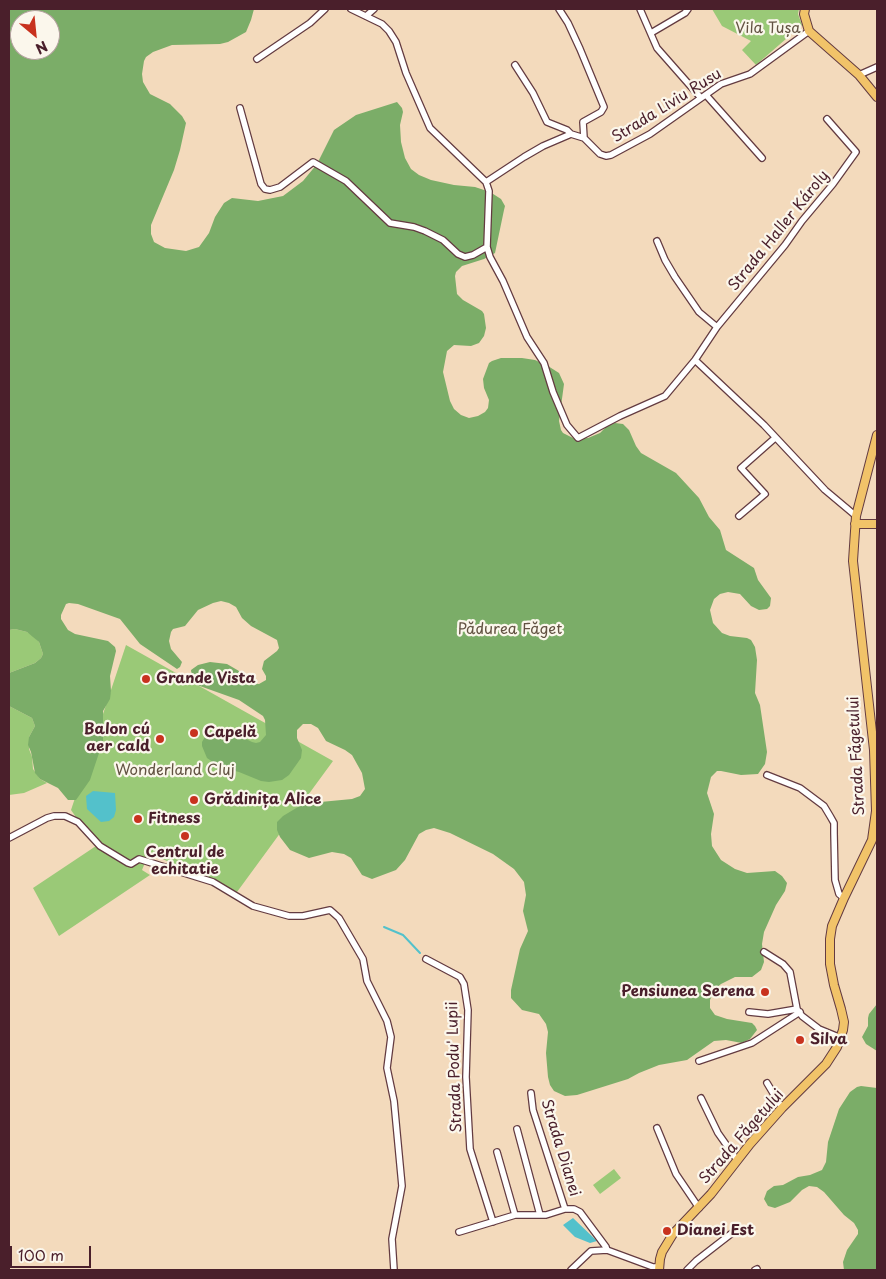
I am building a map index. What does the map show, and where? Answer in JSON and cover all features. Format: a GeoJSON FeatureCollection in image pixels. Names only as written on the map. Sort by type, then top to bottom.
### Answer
{"type":"FeatureCollection","features":[{"type":"Feature","properties":{"kind":"main road"},"geometry":{"type":"LineString","coordinates":[[805,9],[804,14],[809,30],[859,75],[877,96]]}},
{"type":"Feature","properties":{"kind":"main road","name":"Strada Făgetului"},"geometry":{"type":"LineString","coordinates":[[659,1269],[662,1252],[673,1234],[699,1208],[782,1108],[826,1064],[838,1047],[841,1038],[844,1022],[830,964],[830,939],[832,926],[866,854],[873,832],[876,794],[874,715],[853,561],[856,520],[877,435]]}},
{"type":"Feature","properties":{"kind":"main road"},"geometry":{"type":"LineString","coordinates":[[856,520],[877,524]]}},
{"type":"Feature","properties":{"kind":"street"},"geometry":{"type":"LineString","coordinates":[[257,60],[310,23],[325,9]]}},
{"type":"Feature","properties":{"kind":"street"},"geometry":{"type":"LineString","coordinates":[[240,108],[261,184],[266,189],[270,190],[280,187],[313,162],[346,181],[390,223],[425,231],[443,240],[458,254],[465,257],[487,247],[489,191],[486,182],[430,128],[406,73],[396,42],[382,24],[352,9]]}},
{"type":"Feature","properties":{"kind":"street"},"geometry":{"type":"LineString","coordinates":[[366,16],[374,9]]}},
{"type":"Feature","properties":{"kind":"street"},"geometry":{"type":"LineString","coordinates":[[559,9],[580,49],[604,107],[601,112],[584,122],[584,138]]}},
{"type":"Feature","properties":{"kind":"street"},"geometry":{"type":"LineString","coordinates":[[640,9],[657,48],[762,158]]}},
{"type":"Feature","properties":{"kind":"street"},"geometry":{"type":"LineString","coordinates":[[651,33],[685,13],[688,9]]}},
{"type":"Feature","properties":{"kind":"street","name":"Strada Liviu Rusu"},"geometry":{"type":"LineString","coordinates":[[515,65],[533,93],[546,122],[584,138],[600,154],[606,156],[650,134],[721,84],[750,74],[809,30]]}},
{"type":"Feature","properties":{"kind":"street"},"geometry":{"type":"LineString","coordinates":[[859,75],[877,67]]}},
{"type":"Feature","properties":{"kind":"street","name":"Strada Haller Károly"},"geometry":{"type":"LineString","coordinates":[[487,247],[490,258],[503,281],[527,337],[544,363],[553,392],[567,425],[578,438],[620,416],[665,396],[695,360],[717,327],[833,184],[856,152],[827,119]]}},
{"type":"Feature","properties":{"kind":"street"},"geometry":{"type":"LineString","coordinates":[[486,182],[536,150],[571,134]]}},
{"type":"Feature","properties":{"kind":"street"},"geometry":{"type":"LineString","coordinates":[[657,241],[670,268],[694,305],[699,312],[717,327]]}},
{"type":"Feature","properties":{"kind":"street"},"geometry":{"type":"LineString","coordinates":[[695,360],[764,425],[856,520]]}},
{"type":"Feature","properties":{"kind":"street"},"geometry":{"type":"LineString","coordinates":[[739,516],[765,494],[740,468],[775,438]]}},
{"type":"Feature","properties":{"kind":"street"},"geometry":{"type":"LineString","coordinates":[[766,775],[800,788],[824,806],[834,823],[835,880],[839,894],[844,898]]}},
{"type":"Feature","properties":{"kind":"street"},"geometry":{"type":"LineString","coordinates":[[9,838],[47,818],[64,816],[78,822],[100,846],[128,863],[131,864],[139,859],[213,882],[253,906],[289,916],[303,916],[330,910],[339,918],[363,959],[367,981],[387,1021],[391,1037],[387,1068],[394,1101],[402,1186],[392,1239],[394,1270]]}},
{"type":"Feature","properties":{"kind":"street"},"geometry":{"type":"LineString","coordinates":[[764,952],[783,964],[790,972],[798,1011],[819,1028],[841,1038]]}},
{"type":"Feature","properties":{"kind":"street","name":"Strada Podu' Lupii"},"geometry":{"type":"LineString","coordinates":[[426,958],[460,978],[464,984],[468,1010],[466,1077],[470,1149],[493,1222]]}},
{"type":"Feature","properties":{"kind":"street"},"geometry":{"type":"LineString","coordinates":[[749,1012],[768,1014],[798,1011]]}},
{"type":"Feature","properties":{"kind":"street"},"geometry":{"type":"LineString","coordinates":[[699,1061],[752,1043],[798,1011]]}},
{"type":"Feature","properties":{"kind":"street"},"geometry":{"type":"LineString","coordinates":[[767,1083],[782,1108]]}},
{"type":"Feature","properties":{"kind":"street","name":"Strada Dianei"},"geometry":{"type":"LineString","coordinates":[[531,1093],[533,1110],[566,1209]]}},
{"type":"Feature","properties":{"kind":"street"},"geometry":{"type":"LineString","coordinates":[[701,1098],[718,1133],[737,1160]]}},
{"type":"Feature","properties":{"kind":"street"},"geometry":{"type":"LineString","coordinates":[[657,1128],[673,1169],[699,1208]]}},
{"type":"Feature","properties":{"kind":"street"},"geometry":{"type":"LineString","coordinates":[[517,1129],[540,1214]]}},
{"type":"Feature","properties":{"kind":"street"},"geometry":{"type":"LineString","coordinates":[[497,1152],[515,1215]]}},
{"type":"Feature","properties":{"kind":"street","name":"Strada Dianei"},"geometry":{"type":"LineString","coordinates":[[459,1232],[515,1215],[546,1215],[566,1209],[574,1209],[580,1212],[607,1250]]}},
{"type":"Feature","properties":{"kind":"street"},"geometry":{"type":"LineString","coordinates":[[687,1270],[736,1230]]}},
{"type":"Feature","properties":{"kind":"street"},"geometry":{"type":"LineString","coordinates":[[571,1270],[591,1251],[607,1250],[659,1269]]}},
{"type":"Feature","properties":{"kind":"green space","name":"Pădurea Făget"},"geometry":{"type":"Polygon","coordinates":[[[9,9],[254,9],[246,32],[228,42],[220,44],[172,45],[153,52],[144,61],[143,82],[150,94],[170,104],[186,123],[174,170],[151,225],[151,234],[154,242],[165,248],[186,251],[199,247],[209,233],[215,217],[224,203],[232,198],[258,201],[283,196],[303,181],[317,164],[334,130],[356,115],[397,102],[403,112],[400,125],[401,142],[405,158],[411,169],[431,180],[475,187],[490,192],[501,199],[505,206],[495,253],[484,259],[462,266],[456,272],[457,294],[463,300],[482,311],[486,328],[484,336],[479,343],[471,346],[454,345],[447,351],[443,372],[450,401],[454,409],[461,415],[469,418],[485,412],[488,408],[489,400],[484,388],[483,379],[489,363],[492,361],[501,358],[522,358],[535,360],[548,366],[559,373],[564,384],[559,421],[563,433],[575,439],[588,438],[615,423],[623,424],[629,430],[641,453],[676,473],[699,498],[709,517],[720,530],[726,550],[754,568],[758,580],[771,598],[770,606],[767,609],[759,610],[751,606],[740,594],[728,592],[720,594],[714,599],[710,610],[713,623],[722,633],[747,638],[751,640],[755,647],[757,660],[755,693],[760,705],[767,752],[765,764],[758,774],[741,775],[717,771],[711,777],[707,793],[714,814],[711,834],[712,846],[721,860],[735,869],[747,873],[775,871],[787,883],[785,891],[776,905],[764,932],[762,944],[764,962],[761,970],[752,977],[735,977],[721,984],[715,989],[710,1000],[710,1008],[715,1015],[752,1023],[757,1030],[750,1039],[742,1043],[726,1040],[714,1041],[687,1060],[659,1065],[628,1079],[577,1095],[565,1096],[554,1091],[548,1077],[546,1053],[548,1032],[546,1024],[539,1014],[522,1010],[511,998],[520,949],[528,931],[523,911],[526,895],[524,882],[514,869],[493,854],[450,833],[434,828],[419,834],[405,860],[396,870],[372,879],[362,875],[351,858],[344,854],[332,852],[309,858],[290,850],[277,830],[277,822],[283,816],[298,807],[310,803],[352,799],[360,796],[365,789],[362,773],[352,755],[326,741],[318,728],[311,724],[303,724],[297,730],[297,738],[302,750],[301,758],[289,775],[282,780],[261,781],[220,767],[207,758],[202,746],[206,735],[214,730],[222,729],[252,742],[260,742],[266,735],[265,720],[263,716],[239,700],[197,685],[192,678],[191,670],[198,665],[210,662],[227,664],[239,671],[250,683],[259,684],[266,680],[262,669],[264,661],[279,648],[277,640],[251,626],[242,618],[236,607],[221,601],[213,603],[198,610],[185,626],[173,629],[171,632],[169,641],[171,649],[182,662],[177,669],[140,644],[120,619],[78,604],[66,604],[61,619],[68,630],[75,634],[108,641],[115,647],[116,651],[110,676],[110,699],[103,711],[103,741],[90,780],[76,800],[68,800],[58,788],[40,779],[35,773],[28,745],[29,737],[35,726],[32,718],[9,706],[9,673],[35,663],[43,654],[39,642],[27,632],[15,629],[9,630],[9,9]]]}},
{"type":"Feature","properties":{"kind":"green space","name":"Vila Tușa"},"geometry":{"type":"Polygon","coordinates":[[[712,9],[799,9],[798,14],[802,25],[756,65],[742,50],[751,41],[722,26],[712,9]]]}},
{"type":"Feature","properties":{"kind":"green space"},"geometry":{"type":"Polygon","coordinates":[[[15,629],[34,636],[39,642],[43,654],[35,663],[9,673],[9,630],[15,629]]]}},
{"type":"Feature","properties":{"kind":"green space","name":"Wonderland Cluj"},"geometry":{"type":"Polygon","coordinates":[[[126,645],[333,761],[237,892],[149,853],[142,870],[150,875],[59,936],[33,888],[96,846],[71,810],[126,645]]]}},
{"type":"Feature","properties":{"kind":"green space"},"geometry":{"type":"Polygon","coordinates":[[[9,706],[32,718],[35,726],[29,737],[29,749],[33,769],[40,779],[47,783],[24,793],[9,795],[9,706]]]}},
{"type":"Feature","properties":{"kind":"green space"},"geometry":{"type":"Polygon","coordinates":[[[877,1004],[877,1051],[866,1044],[862,1037],[868,1026],[869,1014],[877,1004]]]}},
{"type":"Feature","properties":{"kind":"green space"},"geometry":{"type":"Polygon","coordinates":[[[861,1086],[877,1088],[877,1270],[844,1270],[843,1262],[847,1250],[858,1234],[858,1230],[854,1223],[844,1215],[824,1192],[817,1187],[809,1186],[790,1202],[775,1208],[768,1206],[764,1199],[767,1191],[774,1186],[783,1185],[798,1177],[822,1170],[826,1162],[828,1142],[839,1109],[850,1092],[861,1086]]]}},
{"type":"Feature","properties":{"kind":"green space"},"geometry":{"type":"Polygon","coordinates":[[[614,1169],[621,1178],[600,1194],[593,1185],[614,1169]]]}},
{"type":"Feature","properties":{"kind":"water"},"geometry":{"type":"Polygon","coordinates":[[[93,791],[115,793],[116,810],[114,817],[109,821],[101,822],[87,809],[86,796],[93,791]]]}},
{"type":"Feature","properties":{"kind":"water"},"geometry":{"type":"Polygon","coordinates":[[[573,1218],[597,1241],[590,1243],[575,1237],[563,1225],[573,1218]]]}},
{"type":"Feature","properties":{"kind":"waterway"},"geometry":{"type":"LineString","coordinates":[[384,927],[403,935],[420,953]]}},
{"type":"Feature","properties":{"kind":"place","name":"Grande Vista"},"geometry":{"type":"Point","coordinates":[146,679]}},
{"type":"Feature","properties":{"kind":"place","name":"Capelă"},"geometry":{"type":"Point","coordinates":[194,733]}},
{"type":"Feature","properties":{"kind":"place","name":"Balon cú aer cald"},"geometry":{"type":"Point","coordinates":[160,739]}},
{"type":"Feature","properties":{"kind":"place","name":"Grădinița Alice"},"geometry":{"type":"Point","coordinates":[194,800]}},
{"type":"Feature","properties":{"kind":"place","name":"Fitness"},"geometry":{"type":"Point","coordinates":[138,819]}},
{"type":"Feature","properties":{"kind":"place","name":"Centrul de echitatie"},"geometry":{"type":"Point","coordinates":[185,836]}},
{"type":"Feature","properties":{"kind":"place","name":"Pensiunea Serena"},"geometry":{"type":"Point","coordinates":[765,992]}},
{"type":"Feature","properties":{"kind":"place","name":"Silva"},"geometry":{"type":"Point","coordinates":[800,1040]}},
{"type":"Feature","properties":{"kind":"place","name":"Dianei Est"},"geometry":{"type":"Point","coordinates":[667,1231]}}]}
